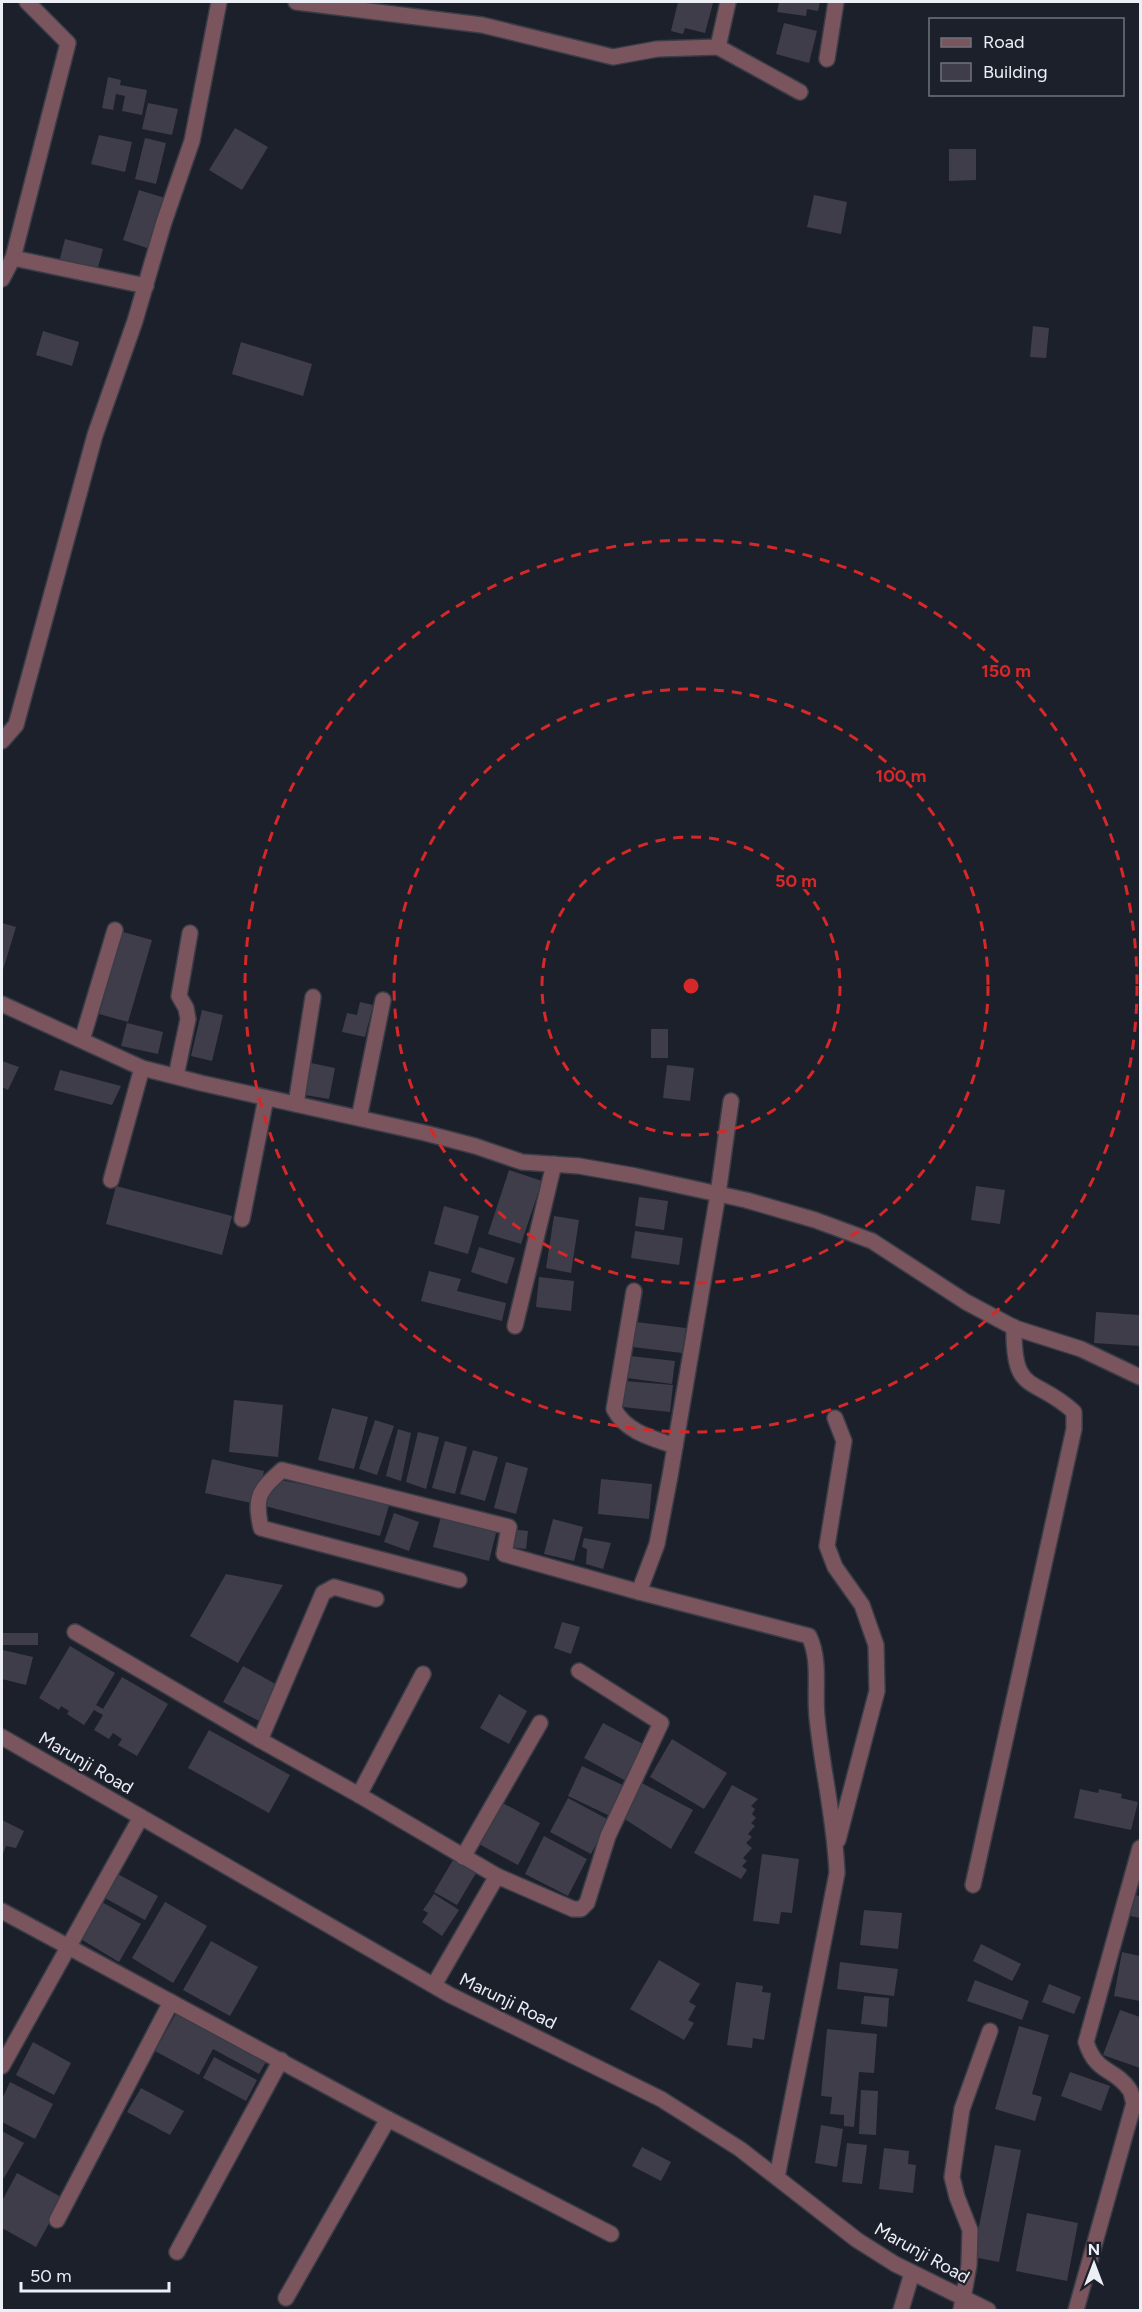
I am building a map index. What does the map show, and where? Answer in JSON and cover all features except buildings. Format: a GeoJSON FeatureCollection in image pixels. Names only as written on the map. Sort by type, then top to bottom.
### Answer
{"type":"FeatureCollection","features":[{"type":"Feature","properties":{"kind":"street"},"geometry":{"type":"LineString","coordinates":[[2,279],[13,258],[68,43],[27,2]]}},
{"type":"Feature","properties":{"kind":"street"},"geometry":{"type":"LineString","coordinates":[[2,741],[16,725],[95,435],[192,141],[219,2]]}},
{"type":"Feature","properties":{"kind":"street"},"geometry":{"type":"LineString","coordinates":[[296,2],[482,25],[613,57],[657,49],[718,47],[800,92]]}},
{"type":"Feature","properties":{"kind":"street"},"geometry":{"type":"LineString","coordinates":[[718,47],[728,2]]}},
{"type":"Feature","properties":{"kind":"street"},"geometry":{"type":"LineString","coordinates":[[827,59],[836,2]]}},
{"type":"Feature","properties":{"kind":"street"},"geometry":{"type":"LineString","coordinates":[[13,258],[146,286]]}},
{"type":"Feature","properties":{"kind":"street"},"geometry":{"type":"LineString","coordinates":[[82,1040],[115,930]]}},
{"type":"Feature","properties":{"kind":"street"},"geometry":{"type":"LineString","coordinates":[[176,1076],[188,1019],[186,1008],[179,996],[190,933]]}},
{"type":"Feature","properties":{"kind":"street"},"geometry":{"type":"LineString","coordinates":[[296,1104],[313,997]]}},
{"type":"Feature","properties":{"kind":"street"},"geometry":{"type":"LineString","coordinates":[[358,1118],[383,1000]]}},
{"type":"Feature","properties":{"kind":"street"},"geometry":{"type":"LineString","coordinates":[[2,1004],[142,1068],[455,1141],[522,1162],[579,1166],[746,1200],[815,1220],[872,1241],[966,1302],[1014,1327],[1081,1349],[1140,1377]]}},
{"type":"Feature","properties":{"kind":"street"},"geometry":{"type":"LineString","coordinates":[[111,1180],[142,1068]]}},
{"type":"Feature","properties":{"kind":"street"},"geometry":{"type":"LineString","coordinates":[[242,1219],[266,1098]]}},
{"type":"Feature","properties":{"kind":"street"},"geometry":{"type":"LineString","coordinates":[[639,1592],[657,1544],[718,1194],[731,1101]]}},
{"type":"Feature","properties":{"kind":"street"},"geometry":{"type":"LineString","coordinates":[[515,1326],[554,1164]]}},
{"type":"Feature","properties":{"kind":"street"},"geometry":{"type":"LineString","coordinates":[[634,1291],[614,1409],[619,1418],[632,1429],[675,1446]]}},
{"type":"Feature","properties":{"kind":"street"},"geometry":{"type":"LineString","coordinates":[[973,1885],[1074,1429],[1074,1412],[1064,1402],[1031,1385],[1018,1372],[1013,1351],[1014,1327]]}},
{"type":"Feature","properties":{"kind":"street"},"geometry":{"type":"LineString","coordinates":[[835,1418],[844,1441],[827,1546],[835,1567],[862,1605],[876,1645],[877,1691],[836,1849]]}},
{"type":"Feature","properties":{"kind":"street"},"geometry":{"type":"LineString","coordinates":[[459,1580],[261,1528],[257,1510],[261,1489],[282,1470],[509,1527],[504,1554],[809,1636],[815,1649],[817,1716],[836,1849],[837,1873],[777,2177]]}},
{"type":"Feature","properties":{"kind":"street"},"geometry":{"type":"LineString","coordinates":[[260,1740],[323,1593],[334,1587],[376,1599]]}},
{"type":"Feature","properties":{"kind":"street"},"geometry":{"type":"LineString","coordinates":[[75,1632],[497,1876],[573,1909],[581,1909],[587,1902],[608,1836],[662,1723],[579,1671]]}},
{"type":"Feature","properties":{"kind":"street"},"geometry":{"type":"LineString","coordinates":[[359,1795],[423,1674]]}},
{"type":"Feature","properties":{"kind":"street"},"geometry":{"type":"LineString","coordinates":[[463,1857],[540,1723]]}},
{"type":"Feature","properties":{"kind":"street","name":"Marunji Road"},"geometry":{"type":"LineString","coordinates":[[2,1737],[434,1986],[661,2099],[740,2149],[857,2240],[962,2304],[988,2310]]}},
{"type":"Feature","properties":{"kind":"street"},"geometry":{"type":"LineString","coordinates":[[2,2066],[141,1817]]}},
{"type":"Feature","properties":{"kind":"street"},"geometry":{"type":"LineString","coordinates":[[1076,2310],[1134,2103],[1130,2090],[1102,2068],[1091,2056],[1086,2042],[1140,1848]]}},
{"type":"Feature","properties":{"kind":"street"},"geometry":{"type":"LineString","coordinates":[[434,1986],[497,1876]]}},
{"type":"Feature","properties":{"kind":"street"},"geometry":{"type":"LineString","coordinates":[[2,1911],[68,1949],[281,2060],[388,2119],[611,2234]]}},
{"type":"Feature","properties":{"kind":"street"},"geometry":{"type":"LineString","coordinates":[[57,2220],[171,2002]]}},
{"type":"Feature","properties":{"kind":"street"},"geometry":{"type":"LineString","coordinates":[[962,2304],[969,2265],[970,2230],[952,2177],[962,2109],[990,2031]]}},
{"type":"Feature","properties":{"kind":"street"},"geometry":{"type":"LineString","coordinates":[[177,2252],[281,2060]]}},
{"type":"Feature","properties":{"kind":"street"},"geometry":{"type":"LineString","coordinates":[[286,2298],[388,2119]]}},
{"type":"Feature","properties":{"kind":"street"},"geometry":{"type":"LineString","coordinates":[[901,2310],[912,2273]]}}]}
